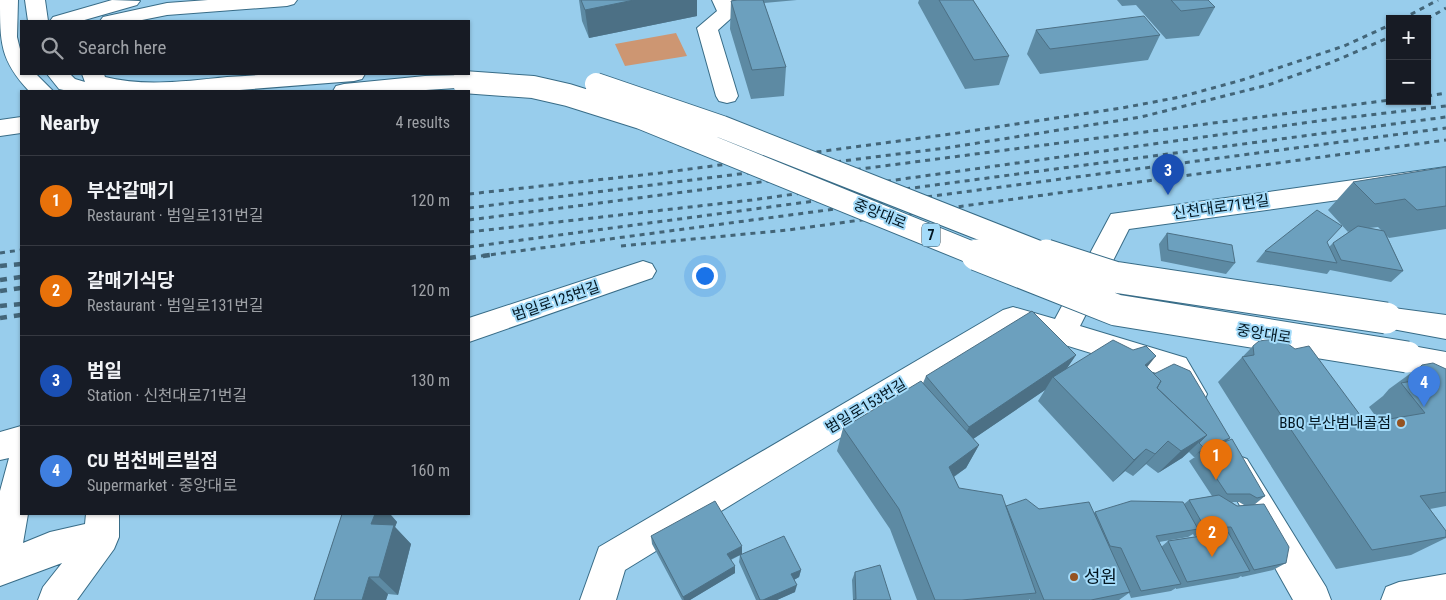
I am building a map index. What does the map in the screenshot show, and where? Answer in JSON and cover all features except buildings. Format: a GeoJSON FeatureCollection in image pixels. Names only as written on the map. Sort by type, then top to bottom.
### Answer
{"type":"FeatureCollection","features":[{"type":"Feature","properties":{"kind":"main road"},"geometry":{"type":"LineString","coordinates":[[8,0],[11,52],[20,63]]}},
{"type":"Feature","properties":{"kind":"main road"},"geometry":{"type":"LineString","coordinates":[[35,0],[38,20]]}},
{"type":"Feature","properties":{"kind":"main road"},"geometry":{"type":"LineString","coordinates":[[64,20],[134,0]]}},
{"type":"Feature","properties":{"kind":"main road"},"geometry":{"type":"LineString","coordinates":[[115,20],[167,9],[287,0]]}},
{"type":"Feature","properties":{"kind":"main road"},"geometry":{"type":"LineString","coordinates":[[722,0],[728,12],[707,28],[726,96]]}},
{"type":"Feature","properties":{"kind":"main road"},"geometry":{"type":"LineString","coordinates":[[141,20],[167,9]]}},
{"type":"Feature","properties":{"kind":"main road","name":"중앙대로"},"geometry":{"type":"LineString","coordinates":[[470,74],[540,71],[577,78],[637,96],[796,156],[1058,260],[1114,277],[1446,327]]}},
{"type":"Feature","properties":{"kind":"main road"},"geometry":{"type":"LineString","coordinates":[[29,75],[41,90]]}},
{"type":"Feature","properties":{"kind":"main road"},"geometry":{"type":"LineString","coordinates":[[59,75],[67,84],[88,90]]}},
{"type":"Feature","properties":{"kind":"main road"},"geometry":{"type":"LineString","coordinates":[[92,75],[95,81],[113,86],[147,90]]}},
{"type":"Feature","properties":{"kind":"main road"},"geometry":{"type":"LineString","coordinates":[[167,90],[342,75]]}},
{"type":"Feature","properties":{"kind":"main road","name":"중앙대로"},"geometry":{"type":"LineString","coordinates":[[354,90],[425,83],[461,75]]}},
{"type":"Feature","properties":{"kind":"main road","name":"중앙대로"},"geometry":{"type":"LineString","coordinates":[[470,75],[568,95],[641,118],[1057,288],[1116,310],[1446,364]]}},
{"type":"Feature","properties":{"kind":"main road"},"geometry":{"type":"LineString","coordinates":[[0,128],[20,125]]}},
{"type":"Feature","properties":{"kind":"main road","name":"신천대로71번길"},"geometry":{"type":"LineString","coordinates":[[1062,333],[1120,220],[1446,176]]}},
{"type":"Feature","properties":{"kind":"main road","name":"범일로125번길"},"geometry":{"type":"LineString","coordinates":[[470,330],[643,271]]}},
{"type":"Feature","properties":{"kind":"main road","name":"범일로153번길"},"geometry":{"type":"LineString","coordinates":[[598,600],[611,559],[1013,318],[1176,367],[1313,600]]}},
{"type":"Feature","properties":{"kind":"main road"},"geometry":{"type":"LineString","coordinates":[[0,446],[20,440]]}},
{"type":"Feature","properties":{"kind":"main road"},"geometry":{"type":"LineString","coordinates":[[0,569],[20,471]]}},
{"type":"Feature","properties":{"kind":"main road"},"geometry":{"type":"LineString","coordinates":[[0,569],[102,526]]}},
{"type":"Feature","properties":{"kind":"main road"},"geometry":{"type":"LineString","coordinates":[[56,600],[102,526]]}},
{"type":"Feature","properties":{"kind":"main road"},"geometry":{"type":"LineString","coordinates":[[1399,600],[1446,592]]}},
{"type":"Feature","properties":{"kind":"shaded area"},"geometry":{"type":"Polygon","coordinates":[[[676,33],[687,56],[625,66],[615,44],[676,33]]]}},
{"type":"Feature","properties":{"kind":"railway"},"geometry":{"type":"LineString","coordinates":[[1410,15],[1438,0]]}},
{"type":"Feature","properties":{"kind":"railway"},"geometry":{"type":"LineString","coordinates":[[1431,17],[1446,8]]}},
{"type":"Feature","properties":{"kind":"railway"},"geometry":{"type":"LineString","coordinates":[[470,194],[660,173],[951,134],[1122,108],[1180,97],[1242,80],[1344,46],[1386,27]]}},
{"type":"Feature","properties":{"kind":"railway"},"geometry":{"type":"LineString","coordinates":[[470,208],[946,148],[1141,117],[1268,85],[1330,63],[1386,39]]}},
{"type":"Feature","properties":{"kind":"railway"},"geometry":{"type":"LineString","coordinates":[[1431,95],[1446,93]]}},
{"type":"Feature","properties":{"kind":"railway"},"geometry":{"type":"LineString","coordinates":[[470,220],[1386,101]]}},
{"type":"Feature","properties":{"kind":"railway"},"geometry":{"type":"LineString","coordinates":[[470,232],[752,200],[1318,121],[1446,106]]}},
{"type":"Feature","properties":{"kind":"railway"},"geometry":{"type":"LineString","coordinates":[[470,247],[1446,117]]}},
{"type":"Feature","properties":{"kind":"railway"},"geometry":{"type":"LineString","coordinates":[[481,256],[1446,128]]}},
{"type":"Feature","properties":{"kind":"railway"},"geometry":{"type":"LineString","coordinates":[[621,246],[788,230],[1446,140]]}},
{"type":"Feature","properties":{"kind":"railway"},"geometry":{"type":"LineString","coordinates":[[0,253],[20,250]]}},
{"type":"Feature","properties":{"kind":"railway"},"geometry":{"type":"LineString","coordinates":[[470,258],[490,255]]}},
{"type":"Feature","properties":{"kind":"railway"},"geometry":{"type":"LineString","coordinates":[[0,266],[20,264]]}},
{"type":"Feature","properties":{"kind":"railway"},"geometry":{"type":"LineString","coordinates":[[0,280],[20,277]]}},
{"type":"Feature","properties":{"kind":"railway"},"geometry":{"type":"LineString","coordinates":[[0,291],[20,288]]}},
{"type":"Feature","properties":{"kind":"railway"},"geometry":{"type":"LineString","coordinates":[[0,306],[20,304]]}},
{"type":"Feature","properties":{"kind":"railway"},"geometry":{"type":"LineString","coordinates":[[0,318],[20,315]]}},
{"type":"Feature","properties":{"kind":"place","name":"범일"},"geometry":{"type":"Point","coordinates":[1168,195]}},
{"type":"Feature","properties":{"kind":"place","name":"CU 범천베르빌점"},"geometry":{"type":"Point","coordinates":[1424,407]}},
{"type":"Feature","properties":{"kind":"place","name":"BBQ 부산범내골점"},"geometry":{"type":"Point","coordinates":[1401,423]}},
{"type":"Feature","properties":{"kind":"place","name":"부산갈매기"},"geometry":{"type":"Point","coordinates":[1216,480]}},
{"type":"Feature","properties":{"kind":"place","name":"갈매기식당"},"geometry":{"type":"Point","coordinates":[1212,557]}},
{"type":"Feature","properties":{"kind":"place","name":"성원"},"geometry":{"type":"Point","coordinates":[1074,577]}}]}
